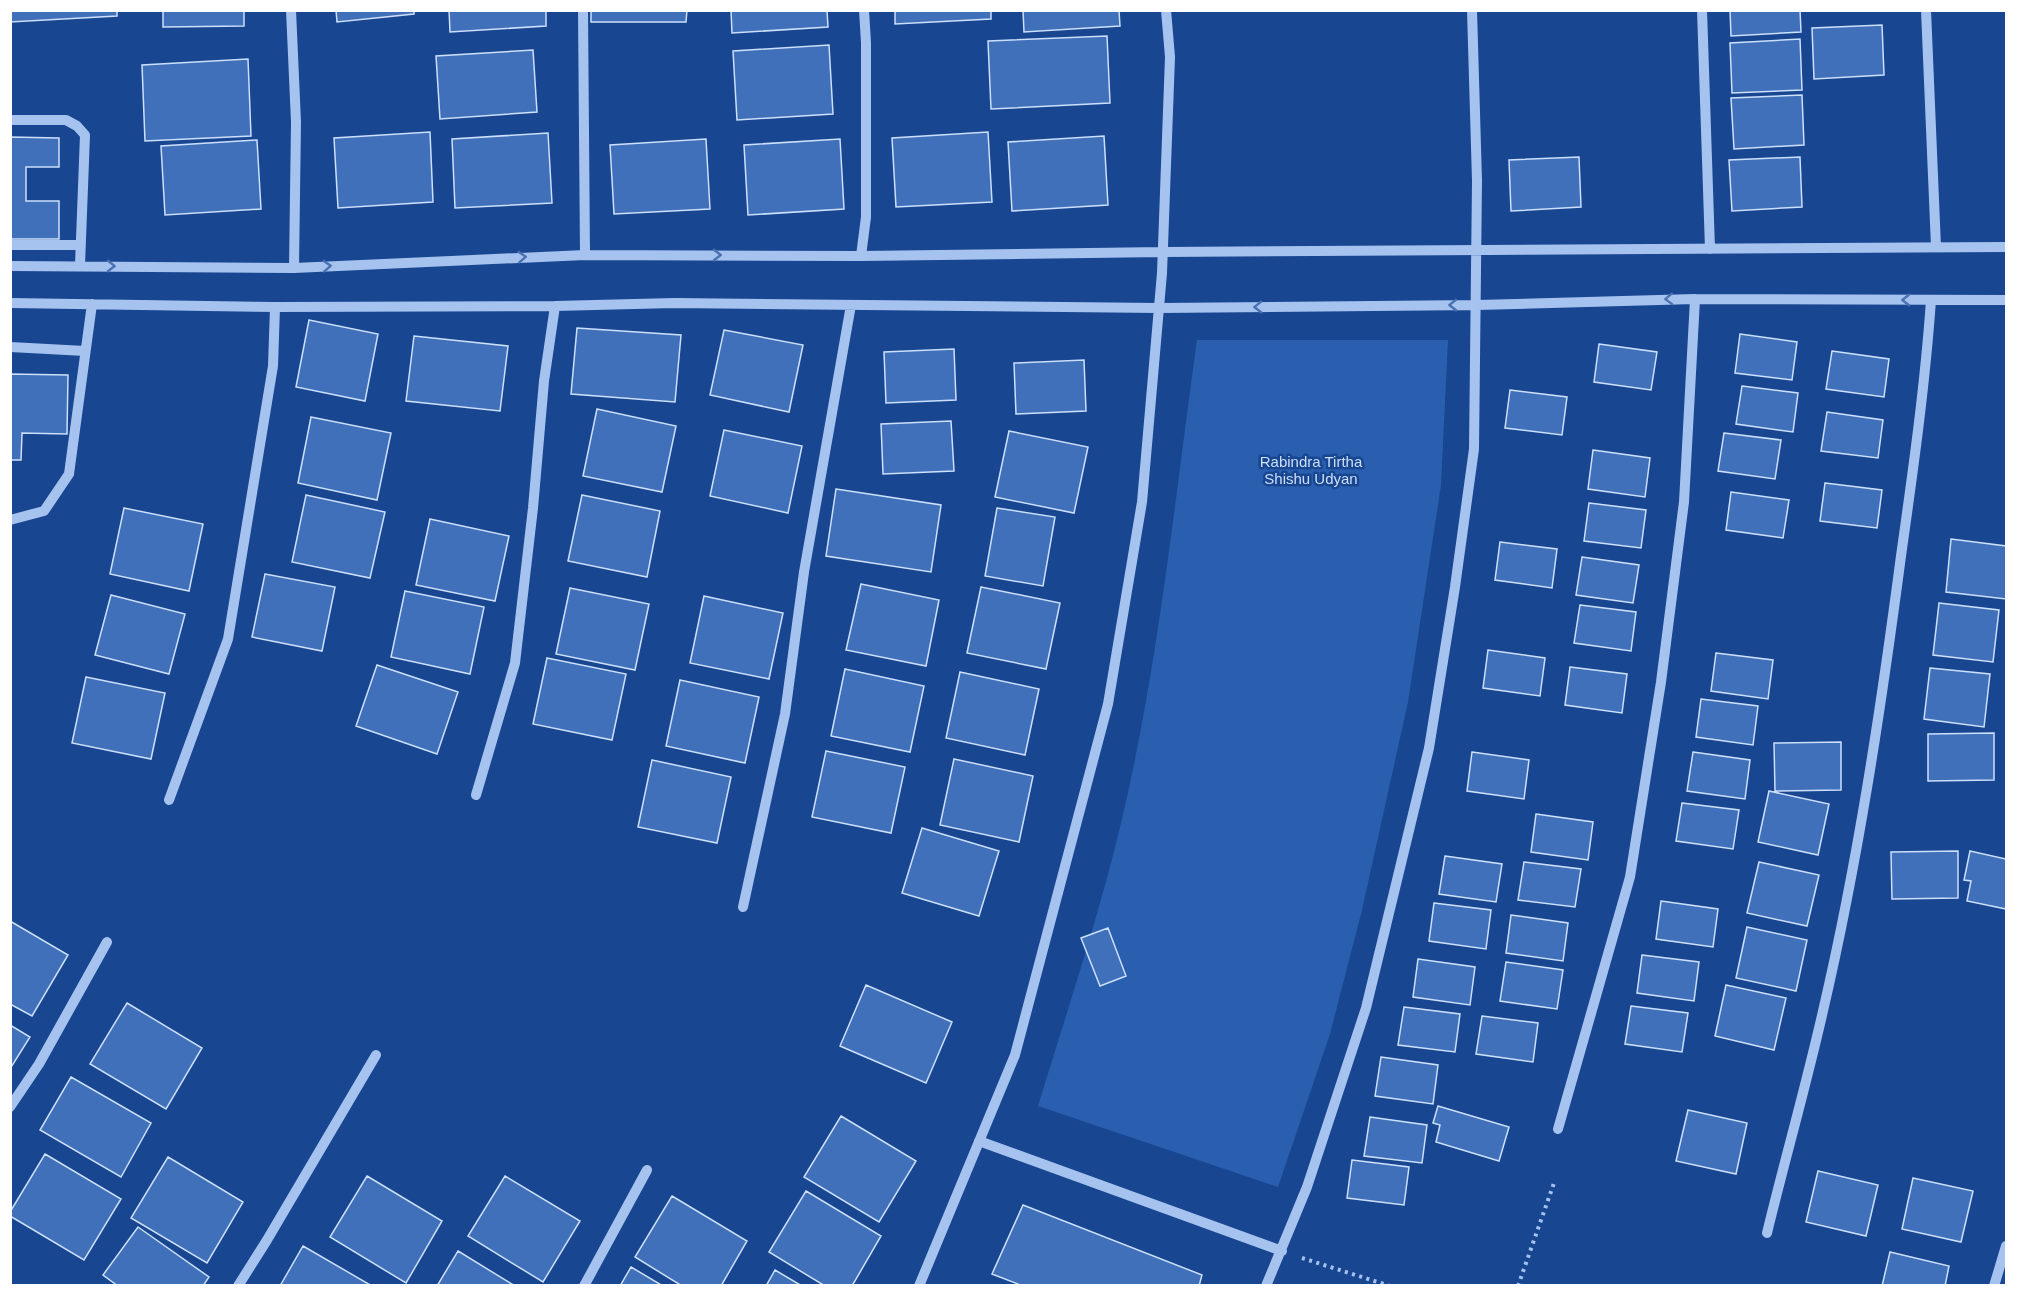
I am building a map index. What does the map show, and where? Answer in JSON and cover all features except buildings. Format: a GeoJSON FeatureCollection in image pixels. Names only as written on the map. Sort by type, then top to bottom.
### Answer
{"type":"FeatureCollection","features":[{"type":"Feature","properties":{"kind":"street"},"geometry":{"type":"LineString","coordinates":[[291,10],[296,122],[294,268]]}},
{"type":"Feature","properties":{"kind":"street"},"geometry":{"type":"LineString","coordinates":[[583,10],[585,255]]}},
{"type":"Feature","properties":{"kind":"street"},"geometry":{"type":"LineString","coordinates":[[861,256],[866,217],[864,10]]}},
{"type":"Feature","properties":{"kind":"street"},"geometry":{"type":"LineString","coordinates":[[919,1286],[1014,1055],[1108,704],[1142,502],[1159,308],[1170,57],[1166,10]]}},
{"type":"Feature","properties":{"kind":"street"},"geometry":{"type":"LineString","coordinates":[[1266,1286],[1307,1187],[1366,1008],[1429,748],[1455,587],[1474,449],[1477,181],[1472,10]]}},
{"type":"Feature","properties":{"kind":"street"},"geometry":{"type":"LineString","coordinates":[[1702,10],[1710,249]]}},
{"type":"Feature","properties":{"kind":"street"},"geometry":{"type":"LineString","coordinates":[[1926,10],[1936,247]]}},
{"type":"Feature","properties":{"kind":"street"},"geometry":{"type":"LineString","coordinates":[[10,120],[66,120],[77,126],[85,135],[80,265]]}},
{"type":"Feature","properties":{"kind":"street"},"geometry":{"type":"LineString","coordinates":[[10,245],[80,245]]}},
{"type":"Feature","properties":{"kind":"street"},"geometry":{"type":"LineString","coordinates":[[10,266],[294,268],[585,255],[861,256],[2007,247]]}},
{"type":"Feature","properties":{"kind":"street"},"geometry":{"type":"LineString","coordinates":[[1558,1129],[1630,877],[1660,682],[1684,502],[1695,299]]}},
{"type":"Feature","properties":{"kind":"street"},"geometry":{"type":"LineString","coordinates":[[10,303],[275,307],[555,306],[674,303],[1159,308],[1477,305],[1695,299],[2007,300]]}},
{"type":"Feature","properties":{"kind":"street"},"geometry":{"type":"LineString","coordinates":[[1767,1233],[1823,1011],[1857,843],[1884,680],[1908,511],[1927,359],[1931,300]]}},
{"type":"Feature","properties":{"kind":"street"},"geometry":{"type":"LineString","coordinates":[[10,520],[45,511],[69,474],[92,304]]}},
{"type":"Feature","properties":{"kind":"street"},"geometry":{"type":"LineString","coordinates":[[743,907],[784,714],[804,572],[850,305]]}},
{"type":"Feature","properties":{"kind":"street"},"geometry":{"type":"LineString","coordinates":[[476,795],[515,663],[533,508],[544,381],[555,306]]}},
{"type":"Feature","properties":{"kind":"street"},"geometry":{"type":"LineString","coordinates":[[169,800],[228,639],[273,366],[275,307]]}},
{"type":"Feature","properties":{"kind":"street"},"geometry":{"type":"LineString","coordinates":[[10,347],[85,351]]}},
{"type":"Feature","properties":{"kind":"street"},"geometry":{"type":"LineString","coordinates":[[10,1107],[39,1064],[107,942]]}},
{"type":"Feature","properties":{"kind":"street"},"geometry":{"type":"LineString","coordinates":[[238,1286],[376,1055]]}},
{"type":"Feature","properties":{"kind":"street"},"geometry":{"type":"LineString","coordinates":[[979,1141],[1282,1251]]}},
{"type":"Feature","properties":{"kind":"street"},"geometry":{"type":"LineString","coordinates":[[584,1286],[647,1170]]}},
{"type":"Feature","properties":{"kind":"street"},"geometry":{"type":"LineString","coordinates":[[1994,1286],[2007,1246]]}},
{"type":"Feature","properties":{"kind":"path"},"geometry":{"type":"LineString","coordinates":[[1518,1286],[1554,1183]]}},
{"type":"Feature","properties":{"kind":"path"},"geometry":{"type":"LineString","coordinates":[[1282,1251],[1390,1286]]}},
{"type":"Feature","properties":{"kind":"green space","name":"Rabindra Tirtha Shishu Udyan"},"geometry":{"type":"Polygon","coordinates":[[[1197,340],[1448,340],[1441,485],[1408,702],[1362,910],[1330,1034],[1278,1187],[1038,1106],[1099,908],[1129,788],[1159,621],[1197,340]]]}}]}
